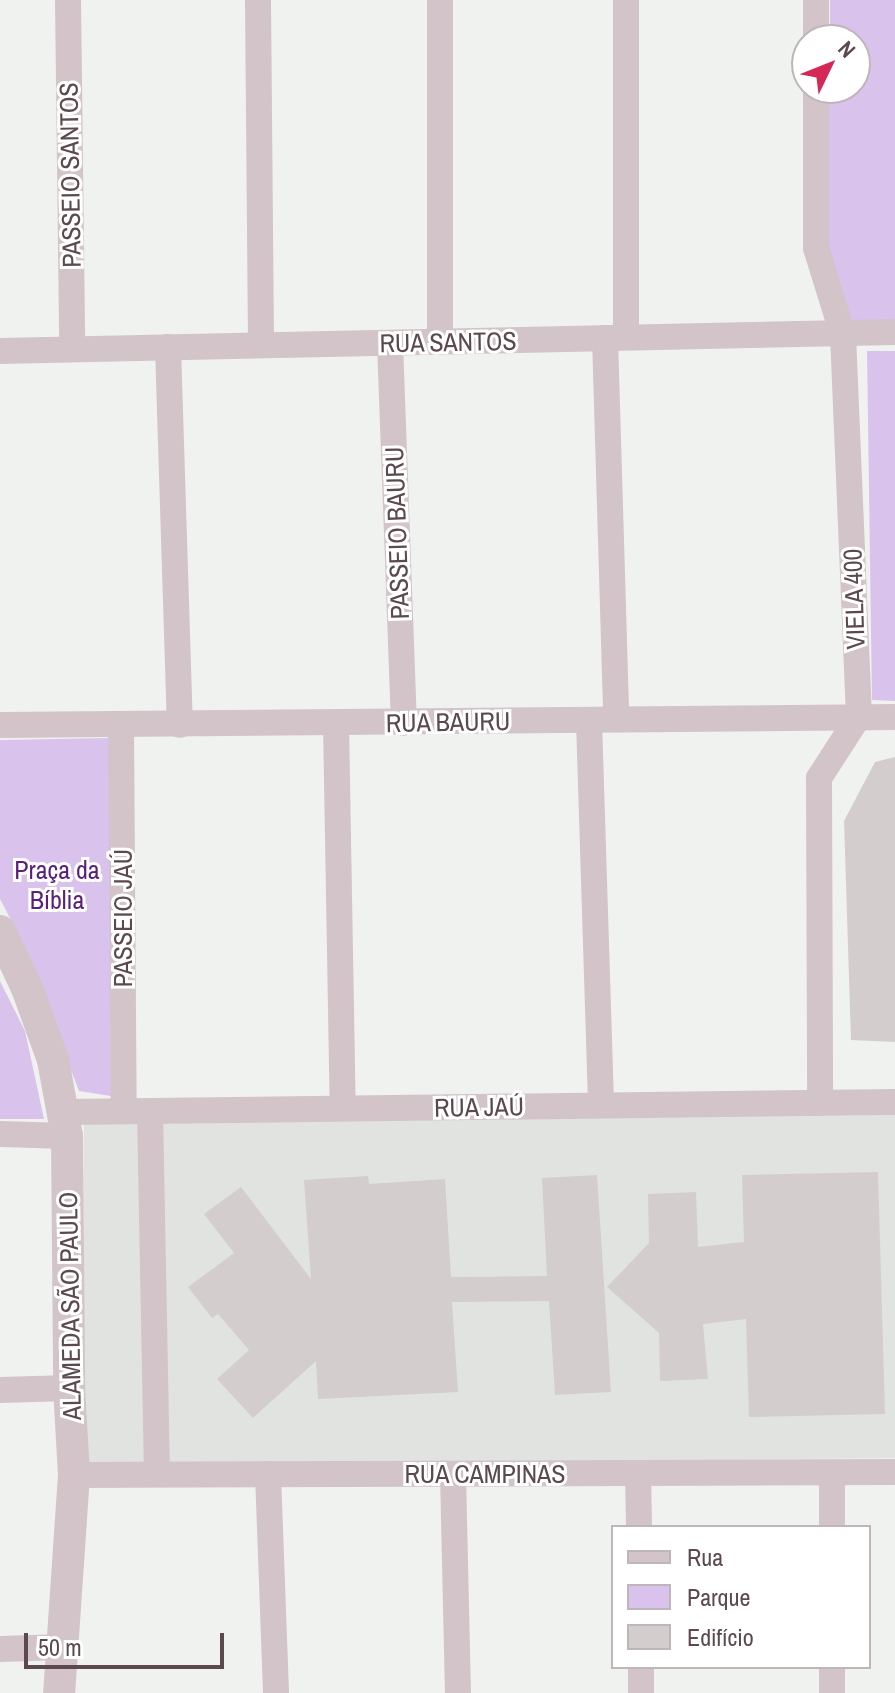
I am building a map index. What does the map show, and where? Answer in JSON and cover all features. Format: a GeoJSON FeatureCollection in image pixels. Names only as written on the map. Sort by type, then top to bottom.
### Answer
{"type":"FeatureCollection","features":[{"type":"Feature","properties":{"kind":"street","name":"PASSEIO SANTOS"},"geometry":{"type":"LineString","coordinates":[[68,0],[72,349]]}},
{"type":"Feature","properties":{"kind":"street"},"geometry":{"type":"LineString","coordinates":[[258,0],[261,345]]}},
{"type":"Feature","properties":{"kind":"street"},"geometry":{"type":"LineString","coordinates":[[440,0],[440,342]]}},
{"type":"Feature","properties":{"kind":"street"},"geometry":{"type":"LineString","coordinates":[[616,718],[615,338],[626,0]]}},
{"type":"Feature","properties":{"kind":"street"},"geometry":{"type":"LineString","coordinates":[[816,0],[816,24]]}},
{"type":"Feature","properties":{"kind":"street","name":"VIELA 400"},"geometry":{"type":"LineString","coordinates":[[816,104],[816,248],[843,335],[859,716]]}},
{"type":"Feature","properties":{"kind":"street","name":"RUA SANTOS"},"geometry":{"type":"LineString","coordinates":[[0,351],[895,332]]}},
{"type":"Feature","properties":{"kind":"street","name":"PASSEIO BAURU"},"geometry":{"type":"LineString","coordinates":[[390,343],[404,723]]}},
{"type":"Feature","properties":{"kind":"street"},"geometry":{"type":"LineString","coordinates":[[168,347],[180,725]]}},
{"type":"Feature","properties":{"kind":"street"},"geometry":{"type":"LineString","coordinates":[[820,1103],[819,778],[859,716]]}},
{"type":"Feature","properties":{"kind":"street","name":"RUA BAURU"},"geometry":{"type":"LineString","coordinates":[[0,725],[895,717]]}},
{"type":"Feature","properties":{"kind":"street"},"geometry":{"type":"LineString","coordinates":[[589,721],[601,1105]]}},
{"type":"Feature","properties":{"kind":"street"},"geometry":{"type":"LineString","coordinates":[[336,723],[343,1108]]}},
{"type":"Feature","properties":{"kind":"street","name":"PASSEIO JAÚ"},"geometry":{"type":"LineString","coordinates":[[121,725],[137,1111],[157,1474]]}},
{"type":"Feature","properties":{"kind":"street","name":"ALAMEDA SÃO PAULO"},"geometry":{"type":"LineString","coordinates":[[1,933],[27,988],[53,1060],[65,1124],[69,1388],[74,1475],[59,1693]]}},
{"type":"Feature","properties":{"kind":"street","name":"RUA JAÚ"},"geometry":{"type":"LineString","coordinates":[[0,1134],[137,1111],[895,1102]]}},
{"type":"Feature","properties":{"kind":"street"},"geometry":{"type":"LineString","coordinates":[[0,1390],[69,1388]]}},
{"type":"Feature","properties":{"kind":"street","name":"RUA CAMPINAS"},"geometry":{"type":"LineString","coordinates":[[74,1475],[895,1472]]}},
{"type":"Feature","properties":{"kind":"street"},"geometry":{"type":"LineString","coordinates":[[638,1473],[639,1525]]}},
{"type":"Feature","properties":{"kind":"street"},"geometry":{"type":"LineString","coordinates":[[832,1473],[832,1525]]}},
{"type":"Feature","properties":{"kind":"street"},"geometry":{"type":"LineString","coordinates":[[268,1474],[276,1693]]}},
{"type":"Feature","properties":{"kind":"street"},"geometry":{"type":"LineString","coordinates":[[453,1474],[458,1693]]}},
{"type":"Feature","properties":{"kind":"street"},"geometry":{"type":"LineString","coordinates":[[0,1649],[63,1647]]}},
{"type":"Feature","properties":{"kind":"street"},"geometry":{"type":"LineString","coordinates":[[641,1669],[641,1693]]}},
{"type":"Feature","properties":{"kind":"street"},"geometry":{"type":"LineString","coordinates":[[832,1669],[832,1693]]}},
{"type":"Feature","properties":{"kind":"shaded area"},"geometry":{"type":"Polygon","coordinates":[[[895,1115],[895,1458],[83,1467],[84,1120],[895,1115]]]}},
{"type":"Feature","properties":{"kind":"green space"},"geometry":{"type":"Polygon","coordinates":[[[830,0],[895,0],[895,324],[853,326],[827,252],[829,104],[871,104],[871,24],[830,24],[830,0]]]}},
{"type":"Feature","properties":{"kind":"green space"},"geometry":{"type":"Polygon","coordinates":[[[867,351],[895,351],[895,701],[872,700],[867,351]]]}},
{"type":"Feature","properties":{"kind":"green space","name":"Praça da Bíblia"},"geometry":{"type":"Polygon","coordinates":[[[110,738],[117,1097],[79,1091],[23,943],[0,899],[0,740],[110,738]]]}},
{"type":"Feature","properties":{"kind":"green space"},"geometry":{"type":"Polygon","coordinates":[[[0,981],[25,1031],[44,1119],[0,1119],[0,981]]]}},
{"type":"Feature","properties":{"kind":"building"},"geometry":{"type":"Polygon","coordinates":[[[895,757],[895,1042],[851,1040],[844,821],[875,762],[895,757]]]}},
{"type":"Feature","properties":{"kind":"building"},"geometry":{"type":"Polygon","coordinates":[[[878,1172],[885,1414],[749,1417],[746,1319],[703,1324],[708,1379],[660,1381],[659,1333],[607,1287],[649,1243],[648,1194],[696,1192],[698,1247],[744,1242],[742,1175],[878,1172]]]}},
{"type":"Feature","properties":{"kind":"building"},"geometry":{"type":"Polygon","coordinates":[[[597,1175],[611,1392],[555,1395],[549,1301],[452,1302],[458,1392],[318,1399],[316,1361],[253,1418],[217,1379],[249,1350],[218,1314],[212,1318],[188,1287],[234,1253],[204,1214],[241,1187],[311,1279],[304,1180],[368,1176],[369,1184],[445,1179],[451,1277],[547,1276],[542,1178],[597,1175]]]}}]}
